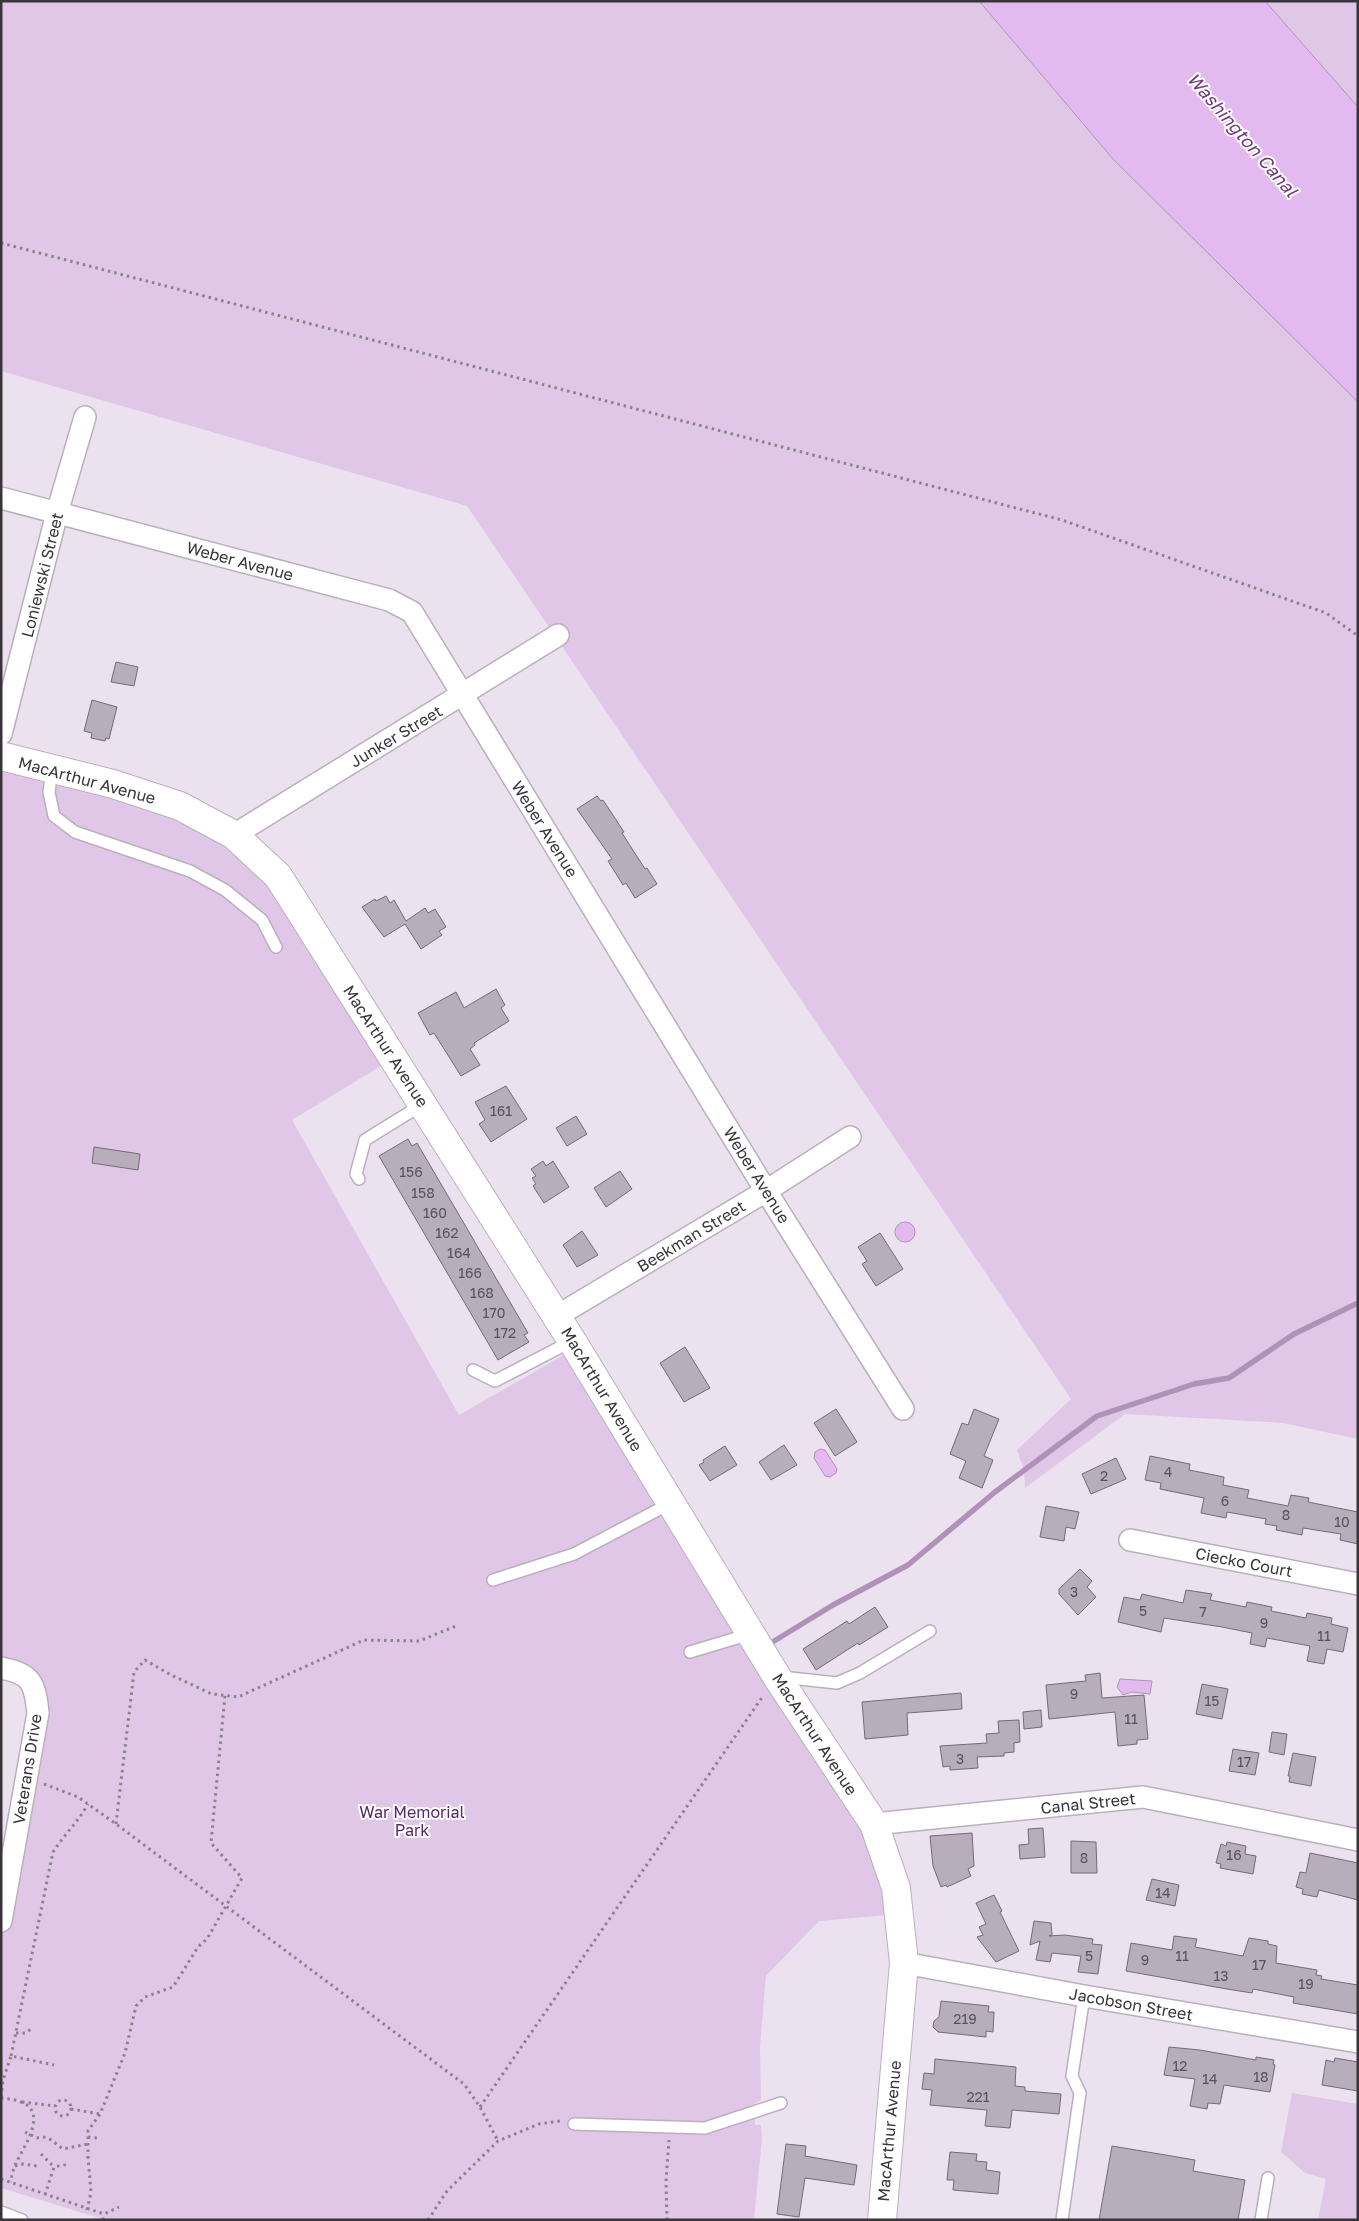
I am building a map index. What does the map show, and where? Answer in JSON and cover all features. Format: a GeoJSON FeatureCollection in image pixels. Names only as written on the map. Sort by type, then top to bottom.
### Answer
{"type":"FeatureCollection","features":[{"type":"Feature","properties":{"kind":"street","name":"Loniewski Street"},"geometry":{"type":"LineString","coordinates":[[1,734],[57,512],[85,417]]}},
{"type":"Feature","properties":{"kind":"street","name":"Weber Avenue"},"geometry":{"type":"LineString","coordinates":[[1,498],[389,600],[412,612],[766,1191],[903,1409]]}},
{"type":"Feature","properties":{"kind":"street","name":"Junker Street"},"geometry":{"type":"LineString","coordinates":[[234,835],[463,696],[558,635]]}},
{"type":"Feature","properties":{"kind":"street","name":"MacArthur Avenue"},"geometry":{"type":"LineString","coordinates":[[1,756],[113,784],[180,806],[234,835],[278,876],[572,1340],[777,1677],[874,1824],[896,1888],[904,1963],[882,2220]]}},
{"type":"Feature","properties":{"kind":"street","name":"Beekman Street"},"geometry":{"type":"LineString","coordinates":[[557,1316],[766,1191],[850,1137]]}},
{"type":"Feature","properties":{"kind":"street","name":"Ciecko Court"},"geometry":{"type":"LineString","coordinates":[[1130,1540],[1358,1584]]}},
{"type":"Feature","properties":{"kind":"street","name":"Veterans Drive"},"geometry":{"type":"LineString","coordinates":[[1,1668],[20,1671],[36,1689],[38,1713],[1,1921]]}},
{"type":"Feature","properties":{"kind":"street","name":"Canal Street"},"geometry":{"type":"LineString","coordinates":[[874,1824],[1143,1797],[1358,1840]]}},
{"type":"Feature","properties":{"kind":"street","name":"Jacobson Street"},"geometry":{"type":"LineString","coordinates":[[904,1963],[1084,1996],[1358,2042]]}},
{"type":"Feature","properties":{"kind":"lane"},"geometry":{"type":"LineString","coordinates":[[52,769],[49,792],[54,816],[75,832],[190,871],[225,890],[262,920],[276,947]]}},
{"type":"Feature","properties":{"kind":"lane"},"geometry":{"type":"LineString","coordinates":[[359,1179],[356,1174],[365,1140],[423,1104]]}},
{"type":"Feature","properties":{"kind":"lane"},"geometry":{"type":"LineString","coordinates":[[473,1370],[495,1381],[572,1340]]}},
{"type":"Feature","properties":{"kind":"lane"},"geometry":{"type":"LineString","coordinates":[[493,1580],[574,1554],[671,1503]]}},
{"type":"Feature","properties":{"kind":"lane"},"geometry":{"type":"LineString","coordinates":[[777,1677],[837,1683],[860,1673],[930,1631]]}},
{"type":"Feature","properties":{"kind":"lane"},"geometry":{"type":"LineString","coordinates":[[690,1652],[750,1634]]}},
{"type":"Feature","properties":{"kind":"lane"},"geometry":{"type":"LineString","coordinates":[[1062,2220],[1080,2093],[1072,2076],[1084,1996]]}},
{"type":"Feature","properties":{"kind":"lane"},"geometry":{"type":"LineString","coordinates":[[574,2124],[705,2128],[781,2103]]}},
{"type":"Feature","properties":{"kind":"lane"},"geometry":{"type":"LineString","coordinates":[[1261,2220],[1268,2178]]}},
{"type":"Feature","properties":{"kind":"lane"},"geometry":{"type":"LineString","coordinates":[[1,2212],[22,2220]]}},
{"type":"Feature","properties":{"kind":"path"},"geometry":{"type":"LineString","coordinates":[[1,243],[1062,520],[1326,613],[1358,636]]}},
{"type":"Feature","properties":{"kind":"path"},"geometry":{"type":"LineString","coordinates":[[116,1824],[134,1672],[145,1660],[171,1675],[212,1694],[238,1697],[364,1640],[419,1641],[456,1626]]}},
{"type":"Feature","properties":{"kind":"path"},"geometry":{"type":"LineString","coordinates":[[480,2107],[777,1677]]}},
{"type":"Feature","properties":{"kind":"path"},"geometry":{"type":"LineString","coordinates":[[87,2210],[91,2192],[88,2132],[100,2114],[125,2053],[136,2006],[145,1997],[173,1987],[198,1947],[207,1939],[242,1878],[211,1843],[225,1695]]}},
{"type":"Feature","properties":{"kind":"path"},"geometry":{"type":"LineString","coordinates":[[39,1782],[78,1797],[88,1804],[464,2084],[480,2107],[498,2141]]}},
{"type":"Feature","properties":{"kind":"path"},"geometry":{"type":"LineString","coordinates":[[55,2106],[1,2097],[2,2080],[12,2056],[53,1852],[66,1832],[77,1824],[88,1804]]}},
{"type":"Feature","properties":{"kind":"path"},"geometry":{"type":"LineString","coordinates":[[16,2033],[26,2033],[33,2028]]}},
{"type":"Feature","properties":{"kind":"path"},"geometry":{"type":"LineString","coordinates":[[12,2056],[54,2065]]}},
{"type":"Feature","properties":{"kind":"path"},"geometry":{"type":"LineString","coordinates":[[59,2100],[64,2100],[69,2102],[71,2109],[68,2114],[63,2116],[57,2114],[55,2106],[59,2100]]}},
{"type":"Feature","properties":{"kind":"path"},"geometry":{"type":"LineString","coordinates":[[10,2182],[14,2166],[30,2135],[34,2118],[22,2102]]}},
{"type":"Feature","properties":{"kind":"path"},"geometry":{"type":"LineString","coordinates":[[71,2109],[100,2114]]}},
{"type":"Feature","properties":{"kind":"path"},"geometry":{"type":"LineString","coordinates":[[428,2220],[447,2191],[498,2141],[539,2124],[565,2121],[574,2124]]}},
{"type":"Feature","properties":{"kind":"path"},"geometry":{"type":"LineString","coordinates":[[667,2220],[666,2154],[671,2127]]}},
{"type":"Feature","properties":{"kind":"path"},"geometry":{"type":"LineString","coordinates":[[25,2132],[36,2138],[42,2136],[48,2138],[63,2149],[88,2144]]}},
{"type":"Feature","properties":{"kind":"path"},"geometry":{"type":"LineString","coordinates":[[88,2136],[98,2138]]}},
{"type":"Feature","properties":{"kind":"path"},"geometry":{"type":"LineString","coordinates":[[41,2154],[54,2167]]}},
{"type":"Feature","properties":{"kind":"path"},"geometry":{"type":"LineString","coordinates":[[14,2166],[23,2164],[37,2166]]}},
{"type":"Feature","properties":{"kind":"path"},"geometry":{"type":"LineString","coordinates":[[54,2167],[70,2164]]}},
{"type":"Feature","properties":{"kind":"path"},"geometry":{"type":"LineString","coordinates":[[44,2194],[54,2167]]}},
{"type":"Feature","properties":{"kind":"path"},"geometry":{"type":"LineString","coordinates":[[1,2179],[87,2210],[104,2214],[119,2207]]}},
{"type":"Feature","properties":{"kind":"path"},"geometry":{"type":"LineString","coordinates":[[104,2214],[104,2220]]}},
{"type":"Feature","properties":{"kind":"green space"},"geometry":{"type":"Polygon","coordinates":[[[1,1],[979,1],[1113,159],[1346,388],[1358,402],[1358,1439],[1283,1423],[1125,1414],[1025,1488],[1024,1470],[1017,1450],[1071,1399],[467,506],[1,371],[1,1]]]}},
{"type":"Feature","properties":{"kind":"green space"},"geometry":{"type":"Polygon","coordinates":[[[1265,1],[1358,1],[1358,107],[1265,1]]]}},
{"type":"Feature","properties":{"kind":"green space","name":"War Memorial Park"},"geometry":{"type":"Polygon","coordinates":[[[1,756],[234,835],[394,1058],[292,1120],[459,1415],[576,1348],[874,1824],[900,1914],[819,1921],[766,1976],[760,2047],[761,2100],[755,2103],[755,2125],[761,2125],[762,2139],[754,2220],[106,2220],[1,2188],[1,1921],[34,1686],[1,1668],[1,756]]]}},
{"type":"Feature","properties":{"kind":"green space"},"geometry":{"type":"Polygon","coordinates":[[[1292,2093],[1358,2104],[1358,2220],[1318,2220],[1326,2179],[1305,2173],[1281,2152],[1292,2093]]]}},
{"type":"Feature","properties":{"kind":"water","name":"Washington Canal"},"geometry":{"type":"Polygon","coordinates":[[[979,1],[1265,1],[1358,107],[1358,402],[1113,159],[979,1]]]}},
{"type":"Feature","properties":{"kind":"water"},"geometry":{"type":"Polygon","coordinates":[[[905,1222],[912,1225],[915,1232],[912,1239],[905,1242],[898,1239],[895,1232],[898,1225],[905,1222]]]}},
{"type":"Feature","properties":{"kind":"water"},"geometry":{"type":"Polygon","coordinates":[[[820,1449],[825,1450],[837,1469],[836,1473],[830,1477],[825,1476],[814,1458],[815,1452],[820,1449]]]}},
{"type":"Feature","properties":{"kind":"water"},"geometry":{"type":"Polygon","coordinates":[[[1120,1679],[1152,1681],[1150,1694],[1132,1692],[1123,1695],[1117,1687],[1120,1679]]]}},
{"type":"Feature","properties":{"kind":"building"},"geometry":{"type":"Polygon","coordinates":[[[116,662],[138,667],[134,686],[111,682],[116,662]]]}},
{"type":"Feature","properties":{"kind":"building"},"geometry":{"type":"Polygon","coordinates":[[[92,700],[117,707],[109,739],[106,738],[105,741],[91,738],[92,733],[84,731],[92,700]]]}},
{"type":"Feature","properties":{"kind":"building"},"geometry":{"type":"Polygon","coordinates":[[[597,796],[601,801],[603,800],[645,869],[647,868],[657,884],[635,898],[626,883],[623,885],[608,861],[612,859],[577,809],[597,796]]]}},
{"type":"Feature","properties":{"kind":"building"},"geometry":{"type":"Polygon","coordinates":[[[386,896],[390,903],[394,900],[406,921],[425,908],[428,913],[435,909],[446,927],[439,931],[442,935],[421,949],[405,924],[384,937],[362,907],[375,899],[376,901],[386,896]]]}},
{"type":"Feature","properties":{"kind":"building"},"geometry":{"type":"Polygon","coordinates":[[[496,989],[505,1005],[501,1008],[509,1021],[474,1043],[475,1045],[470,1049],[480,1065],[461,1076],[434,1033],[430,1035],[418,1013],[456,992],[464,1008],[496,989]]]}},
{"type":"Feature","properties":{"kind":"building"},"geometry":{"type":"Polygon","coordinates":[[[506,1086],[527,1119],[491,1142],[479,1124],[485,1120],[475,1102],[506,1086]]]}},
{"type":"Feature","properties":{"kind":"building"},"geometry":{"type":"Polygon","coordinates":[[[576,1116],[587,1134],[567,1146],[556,1128],[576,1116]]]}},
{"type":"Feature","properties":{"kind":"building"},"geometry":{"type":"Polygon","coordinates":[[[408,1139],[412,1146],[417,1143],[528,1333],[524,1335],[529,1342],[498,1360],[379,1156],[408,1139]]]}},
{"type":"Feature","properties":{"kind":"building"},"geometry":{"type":"Polygon","coordinates":[[[94,1147],[140,1154],[138,1170],[92,1163],[94,1147]]]}},
{"type":"Feature","properties":{"kind":"building"},"geometry":{"type":"Polygon","coordinates":[[[543,1161],[546,1166],[553,1161],[569,1187],[544,1203],[533,1186],[536,1184],[532,1178],[536,1176],[531,1169],[543,1161]]]}},
{"type":"Feature","properties":{"kind":"building"},"geometry":{"type":"Polygon","coordinates":[[[620,1171],[632,1189],[606,1207],[594,1188],[620,1171]]]}},
{"type":"Feature","properties":{"kind":"building"},"geometry":{"type":"Polygon","coordinates":[[[582,1231],[598,1255],[577,1267],[563,1245],[582,1231]]]}},
{"type":"Feature","properties":{"kind":"building"},"geometry":{"type":"Polygon","coordinates":[[[880,1233],[903,1269],[876,1286],[862,1264],[867,1261],[858,1247],[880,1233]]]}},
{"type":"Feature","properties":{"kind":"building"},"geometry":{"type":"Polygon","coordinates":[[[685,1347],[710,1388],[684,1402],[660,1363],[685,1347]]]}},
{"type":"Feature","properties":{"kind":"building"},"geometry":{"type":"Polygon","coordinates":[[[836,1409],[857,1442],[835,1456],[814,1423],[836,1409]]]}},
{"type":"Feature","properties":{"kind":"building"},"geometry":{"type":"Polygon","coordinates":[[[974,1409],[999,1419],[984,1456],[993,1460],[982,1488],[959,1478],[966,1461],[950,1454],[962,1423],[968,1425],[974,1409]]]}},
{"type":"Feature","properties":{"kind":"building"},"geometry":{"type":"Polygon","coordinates":[[[784,1445],[797,1465],[771,1480],[759,1462],[784,1445]]]}},
{"type":"Feature","properties":{"kind":"building"},"geometry":{"type":"Polygon","coordinates":[[[725,1446],[737,1465],[710,1481],[699,1465],[704,1462],[703,1460],[725,1446]]]}},
{"type":"Feature","properties":{"kind":"building"},"geometry":{"type":"Polygon","coordinates":[[[1150,1456],[1190,1464],[1189,1470],[1224,1477],[1223,1485],[1249,1490],[1247,1498],[1288,1506],[1291,1495],[1309,1498],[1308,1502],[1358,1512],[1358,1544],[1340,1540],[1341,1534],[1303,1528],[1302,1535],[1276,1530],[1277,1526],[1265,1524],[1266,1519],[1227,1512],[1226,1518],[1201,1513],[1204,1498],[1160,1489],[1161,1483],[1145,1480],[1150,1456]]]}},
{"type":"Feature","properties":{"kind":"building"},"geometry":{"type":"Polygon","coordinates":[[[1116,1458],[1126,1479],[1091,1494],[1082,1474],[1116,1458]]]}},
{"type":"Feature","properties":{"kind":"building"},"geometry":{"type":"Polygon","coordinates":[[[1046,1506],[1079,1512],[1075,1529],[1066,1527],[1064,1541],[1040,1537],[1046,1506]]]}},
{"type":"Feature","properties":{"kind":"building"},"geometry":{"type":"Polygon","coordinates":[[[1080,1569],[1092,1581],[1087,1587],[1096,1597],[1078,1615],[1059,1594],[1059,1589],[1080,1569]]]}},
{"type":"Feature","properties":{"kind":"building"},"geometry":{"type":"Polygon","coordinates":[[[1186,1590],[1212,1594],[1210,1600],[1246,1607],[1247,1602],[1272,1607],[1271,1611],[1306,1618],[1307,1613],[1332,1618],[1331,1624],[1348,1628],[1343,1652],[1327,1649],[1324,1664],[1307,1661],[1310,1646],[1267,1638],[1265,1647],[1250,1644],[1252,1633],[1164,1618],[1161,1632],[1118,1622],[1124,1597],[1140,1600],[1142,1594],[1183,1603],[1186,1590]]]}},
{"type":"Feature","properties":{"kind":"building"},"geometry":{"type":"Polygon","coordinates":[[[875,1607],[888,1627],[859,1645],[858,1643],[816,1670],[803,1649],[847,1621],[849,1624],[875,1607]]]}},
{"type":"Feature","properties":{"kind":"building"},"geometry":{"type":"Polygon","coordinates":[[[1100,1673],[1102,1698],[1144,1695],[1148,1739],[1137,1740],[1137,1744],[1118,1746],[1115,1712],[1049,1719],[1046,1685],[1086,1681],[1085,1675],[1100,1673]]]}},
{"type":"Feature","properties":{"kind":"building"},"geometry":{"type":"Polygon","coordinates":[[[1202,1684],[1228,1689],[1222,1719],[1196,1714],[1202,1684]]]}},
{"type":"Feature","properties":{"kind":"building"},"geometry":{"type":"Polygon","coordinates":[[[961,1693],[962,1709],[907,1713],[908,1735],[865,1739],[862,1702],[961,1693]]]}},
{"type":"Feature","properties":{"kind":"building"},"geometry":{"type":"Polygon","coordinates":[[[1041,1710],[1042,1727],[1024,1729],[1023,1712],[1041,1710]]]}},
{"type":"Feature","properties":{"kind":"building"},"geometry":{"type":"Polygon","coordinates":[[[1019,1720],[1020,1742],[1014,1743],[1014,1752],[1004,1753],[1004,1756],[977,1757],[978,1768],[950,1770],[950,1766],[943,1767],[940,1746],[987,1743],[986,1734],[999,1733],[998,1721],[1019,1720]]]}},
{"type":"Feature","properties":{"kind":"building"},"geometry":{"type":"Polygon","coordinates":[[[1272,1732],[1287,1734],[1284,1755],[1269,1752],[1272,1732]]]}},
{"type":"Feature","properties":{"kind":"building"},"geometry":{"type":"Polygon","coordinates":[[[1233,1749],[1259,1753],[1255,1775],[1229,1771],[1233,1749]]]}},
{"type":"Feature","properties":{"kind":"building"},"geometry":{"type":"Polygon","coordinates":[[[1293,1753],[1316,1757],[1311,1786],[1289,1782],[1290,1776],[1288,1776],[1293,1753]]]}},
{"type":"Feature","properties":{"kind":"building"},"geometry":{"type":"Polygon","coordinates":[[[1043,1828],[1045,1857],[1020,1859],[1019,1845],[1029,1844],[1028,1829],[1043,1828]]]}},
{"type":"Feature","properties":{"kind":"building"},"geometry":{"type":"Polygon","coordinates":[[[972,1833],[974,1866],[968,1869],[971,1876],[947,1887],[946,1885],[941,1887],[933,1866],[930,1836],[972,1833]]]}},
{"type":"Feature","properties":{"kind":"building"},"geometry":{"type":"Polygon","coordinates":[[[1071,1841],[1096,1842],[1097,1873],[1071,1873],[1071,1841]]]}},
{"type":"Feature","properties":{"kind":"building"},"geometry":{"type":"Polygon","coordinates":[[[1227,1842],[1246,1846],[1245,1854],[1256,1856],[1253,1874],[1220,1868],[1221,1864],[1216,1863],[1221,1844],[1226,1846],[1227,1842]]]}},
{"type":"Feature","properties":{"kind":"building"},"geometry":{"type":"Polygon","coordinates":[[[1310,1853],[1358,1863],[1358,1900],[1319,1890],[1317,1897],[1302,1894],[1303,1889],[1296,1887],[1300,1872],[1306,1873],[1310,1853]]]}},
{"type":"Feature","properties":{"kind":"building"},"geometry":{"type":"Polygon","coordinates":[[[1152,1879],[1179,1885],[1175,1906],[1146,1900],[1152,1879]]]}},
{"type":"Feature","properties":{"kind":"building"},"geometry":{"type":"Polygon","coordinates":[[[994,1895],[1019,1951],[996,1962],[977,1937],[983,1935],[979,1927],[986,1924],[976,1903],[994,1895]]]}},
{"type":"Feature","properties":{"kind":"building"},"geometry":{"type":"Polygon","coordinates":[[[1034,1921],[1051,1923],[1052,1935],[1049,1936],[1065,1935],[1093,1939],[1092,1944],[1102,1945],[1098,1974],[1078,1972],[1081,1956],[1052,1953],[1050,1962],[1036,1960],[1040,1941],[1030,1945],[1034,1921]]]}},
{"type":"Feature","properties":{"kind":"building"},"geometry":{"type":"Polygon","coordinates":[[[1174,1936],[1197,1939],[1195,1947],[1243,1956],[1249,1938],[1268,1941],[1268,1944],[1277,1946],[1276,1963],[1317,1970],[1316,1975],[1322,1976],[1321,1979],[1358,1985],[1358,2014],[1293,2003],[1294,1997],[1253,1989],[1252,1993],[1126,1971],[1131,1943],[1172,1950],[1174,1936]]]}},
{"type":"Feature","properties":{"kind":"building"},"geometry":{"type":"Polygon","coordinates":[[[941,2001],[989,2006],[988,2012],[994,2012],[993,2032],[986,2031],[986,2037],[938,2032],[933,2027],[934,2021],[939,2017],[941,2001]]]}},
{"type":"Feature","properties":{"kind":"building"},"geometry":{"type":"Polygon","coordinates":[[[1169,2047],[1200,2050],[1256,2060],[1256,2057],[1274,2060],[1273,2064],[1275,2065],[1270,2092],[1224,2085],[1220,2104],[1208,2103],[1207,2109],[1190,2106],[1195,2079],[1164,2075],[1169,2047]]]}},
{"type":"Feature","properties":{"kind":"building"},"geometry":{"type":"Polygon","coordinates":[[[1335,2058],[1358,2062],[1358,2091],[1322,2085],[1326,2060],[1334,2062],[1335,2058]]]}},
{"type":"Feature","properties":{"kind":"building"},"geometry":{"type":"Polygon","coordinates":[[[935,2059],[1016,2067],[1015,2086],[1025,2087],[1025,2091],[1061,2094],[1059,2114],[1012,2110],[1010,2128],[985,2126],[987,2110],[930,2105],[932,2090],[922,2089],[924,2073],[934,2074],[935,2059]]]}},
{"type":"Feature","properties":{"kind":"building"},"geometry":{"type":"Polygon","coordinates":[[[786,2144],[806,2146],[805,2156],[857,2165],[854,2185],[805,2178],[799,2217],[777,2214],[786,2144]]]}},
{"type":"Feature","properties":{"kind":"building"},"geometry":{"type":"Polygon","coordinates":[[[1112,2146],[1195,2160],[1193,2171],[1245,2180],[1238,2220],[1099,2220],[1112,2146]]]}},
{"type":"Feature","properties":{"kind":"building"},"geometry":{"type":"Polygon","coordinates":[[[950,2152],[977,2154],[976,2161],[987,2162],[986,2170],[1000,2172],[998,2194],[953,2190],[954,2180],[947,2180],[950,2152]]]}},
{"type":"Feature","properties":{"kind":"waterway"},"geometry":{"type":"LineString","coordinates":[[766,1646],[833,1605],[908,1565],[995,1492],[1097,1416],[1194,1384],[1229,1378],[1294,1334],[1358,1303]]}}]}
